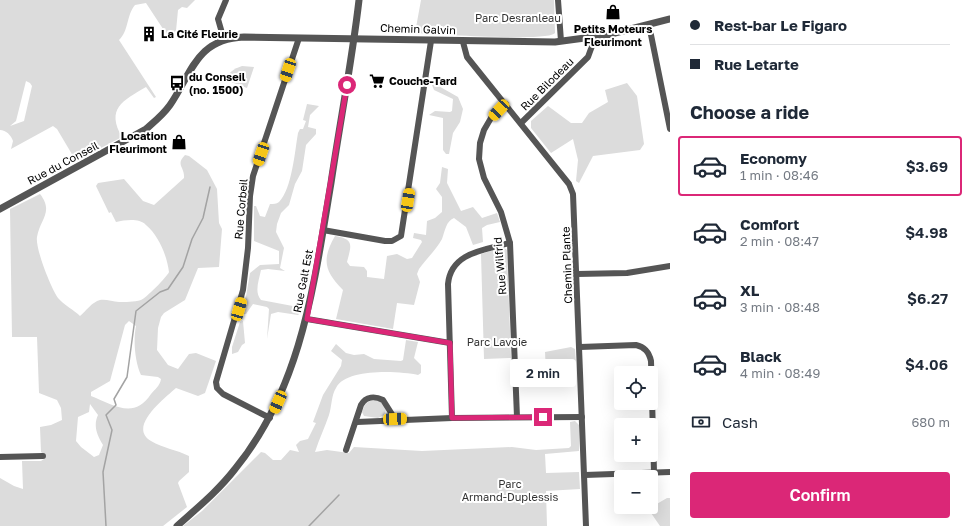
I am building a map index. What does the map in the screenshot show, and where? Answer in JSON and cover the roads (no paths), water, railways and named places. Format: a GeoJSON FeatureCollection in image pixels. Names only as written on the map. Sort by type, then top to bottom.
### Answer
{"type":"FeatureCollection","features":[{"type":"Feature","properties":{"kind":"street"},"geometry":{"type":"LineString","coordinates":[[224,40],[218,18],[226,0]]}},
{"type":"Feature","properties":{"kind":"street","name":"Rue Galt Est"},"geometry":{"type":"LineString","coordinates":[[177,526],[223,484],[250,449],[270,418],[290,375],[307,319],[323,230],[359,0]]}},
{"type":"Feature","properties":{"kind":"street"},"geometry":{"type":"LineString","coordinates":[[558,0],[560,41]]}},
{"type":"Feature","properties":{"kind":"street","name":"Chemin Galvin"},"geometry":{"type":"LineString","coordinates":[[354,38],[463,42],[560,41],[590,38],[670,19]]}},
{"type":"Feature","properties":{"kind":"street"},"geometry":{"type":"LineString","coordinates":[[649,24],[670,129]]}},
{"type":"Feature","properties":{"kind":"street","name":"Rue du Conseil"},"geometry":{"type":"LineString","coordinates":[[0,209],[146,129],[164,113],[170,105],[200,55],[216,43],[224,40],[244,37],[354,38]]}},
{"type":"Feature","properties":{"kind":"street","name":"Rue Corbeil"},"geometry":{"type":"LineString","coordinates":[[270,418],[223,394],[216,386],[217,376],[243,290],[248,248],[250,196],[253,176],[299,38]]}},
{"type":"Feature","properties":{"kind":"street","name":"Rue Bilodeau"},"geometry":{"type":"LineString","coordinates":[[521,123],[588,57],[592,46],[590,38]]}},
{"type":"Feature","properties":{"kind":"street"},"geometry":{"type":"LineString","coordinates":[[323,230],[385,241],[392,241],[401,236],[431,41]]}},
{"type":"Feature","properties":{"kind":"street","name":"Chemin Plante"},"geometry":{"type":"LineString","coordinates":[[463,42],[467,57],[506,104],[572,189],[575,206],[586,526]]}},
{"type":"Feature","properties":{"kind":"street"},"geometry":{"type":"LineString","coordinates":[[663,88],[670,87]]}},
{"type":"Feature","properties":{"kind":"street","name":"Rue Wilfrid"},"geometry":{"type":"LineString","coordinates":[[506,104],[491,118],[484,130],[480,143],[479,159],[484,178],[501,212],[510,243],[517,418]]}},
{"type":"Feature","properties":{"kind":"street"},"geometry":{"type":"LineString","coordinates":[[452,418],[448,284],[450,274],[456,263],[470,254],[510,243]]}},
{"type":"Feature","properties":{"kind":"street"},"geometry":{"type":"LineString","coordinates":[[577,274],[627,273],[670,266]]}},
{"type":"Feature","properties":{"kind":"street"},"geometry":{"type":"LineString","coordinates":[[307,319],[450,343]]}},
{"type":"Feature","properties":{"kind":"street"},"geometry":{"type":"LineString","coordinates":[[580,347],[636,345],[642,346],[648,352],[651,361],[654,470]]}},
{"type":"Feature","properties":{"kind":"street"},"geometry":{"type":"LineString","coordinates":[[346,450],[363,402],[374,397],[383,400],[395,419]]}},
{"type":"Feature","properties":{"kind":"street"},"geometry":{"type":"LineString","coordinates":[[357,422],[395,419],[582,416]]}},
{"type":"Feature","properties":{"kind":"street"},"geometry":{"type":"LineString","coordinates":[[0,457],[43,456]]}},
{"type":"Feature","properties":{"kind":"street"},"geometry":{"type":"LineString","coordinates":[[658,472],[670,472]]}},
{"type":"Feature","properties":{"kind":"street"},"geometry":{"type":"LineString","coordinates":[[585,475],[614,474]]}},
{"type":"Feature","properties":{"kind":"waterway"},"geometry":{"type":"LineString","coordinates":[[106,526],[103,472],[112,430],[106,415],[116,405],[114,399],[127,377],[136,311],[160,292],[168,289],[183,267],[192,239],[203,218],[210,187]]}},
{"type":"Feature","properties":{"kind":"waterway"},"geometry":{"type":"LineString","coordinates":[[309,526],[339,495]]}},
{"type":"Feature","properties":{"kind":"place","name":"Petits Moteurs Fleurimont"},"geometry":{"type":"Point","coordinates":[613,12]}},
{"type":"Feature","properties":{"kind":"place","name":"La Cité Fleurie"},"geometry":{"type":"Point","coordinates":[149,34]}},
{"type":"Feature","properties":{"kind":"place","name":"Couche-Tard"},"geometry":{"type":"Point","coordinates":[377,81]}},
{"type":"Feature","properties":{"kind":"place","name":"du Conseil (no. 1500)"},"geometry":{"type":"Point","coordinates":[177,83]}},
{"type":"Feature","properties":{"kind":"place","name":"Location Fleurimont"},"geometry":{"type":"Point","coordinates":[179,142]}},
{"type":"Feature","properties":{"kind":"park label","name":"Parc Desranleau"},"geometry":{"type":"Point","coordinates":[518,18]}},
{"type":"Feature","properties":{"kind":"park label","name":"Parc Lavoie"},"geometry":{"type":"Point","coordinates":[497,342]}},
{"type":"Feature","properties":{"kind":"park label","name":"Parc Armand-Duplessis"},"geometry":{"type":"Point","coordinates":[510,490]}}]}
